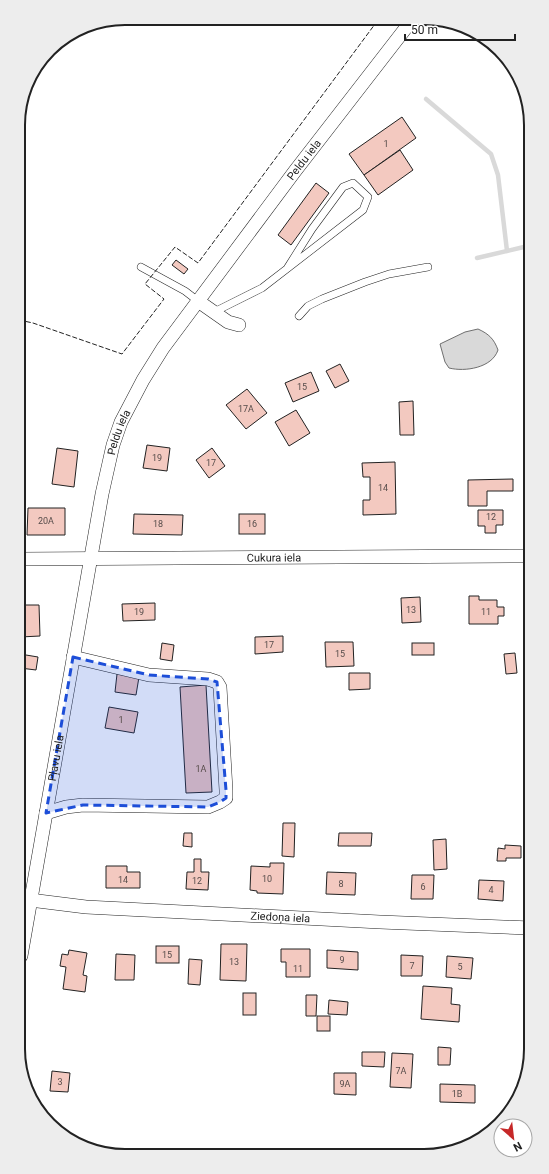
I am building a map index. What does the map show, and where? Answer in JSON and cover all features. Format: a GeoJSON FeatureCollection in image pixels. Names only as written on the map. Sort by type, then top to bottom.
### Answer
{"type":"FeatureCollection","features":[{"type":"Feature","properties":{"kind":"street","name":"Peldu iela"},"geometry":{"type":"LineString","coordinates":[[90,559],[113,445],[121,422],[143,380],[163,348],[290,177],[408,25]]}},
{"type":"Feature","properties":{"kind":"street"},"geometry":{"type":"LineString","coordinates":[[198,301],[228,322],[239,325]]}},
{"type":"Feature","properties":{"kind":"street","name":"Cukura iela"},"geometry":{"type":"LineString","coordinates":[[25,559],[524,556]]}},
{"type":"Feature","properties":{"kind":"street","name":"Pļavu iela"},"geometry":{"type":"LineString","coordinates":[[25,931],[90,559]]}},
{"type":"Feature","properties":{"kind":"street"},"geometry":{"type":"LineString","coordinates":[[46,812],[83,805],[208,807],[226,798],[220,687],[217,682],[208,678],[149,675],[73,656]]}},
{"type":"Feature","properties":{"kind":"street","name":"Ziedoņa iela"},"geometry":{"type":"LineString","coordinates":[[30,900],[86,907],[524,928]]}},
{"type":"Feature","properties":{"kind":"lane"},"geometry":{"type":"LineString","coordinates":[[214,312],[262,288],[363,210],[368,197],[353,183],[343,187],[312,229],[288,267]]}},
{"type":"Feature","properties":{"kind":"lane"},"geometry":{"type":"LineString","coordinates":[[140,267],[185,291],[198,301]]}},
{"type":"Feature","properties":{"kind":"lane"},"geometry":{"type":"LineString","coordinates":[[299,316],[308,306],[365,282],[389,274],[428,267]]}},
{"type":"Feature","properties":{"kind":"highlighted area"},"geometry":{"type":"Polygon","coordinates":[[[73,657],[149,675],[208,679],[217,682],[226,798],[208,807],[83,805],[46,813],[73,657]]]}},
{"type":"Feature","properties":{"kind":"shaded area"},"geometry":{"type":"Polygon","coordinates":[[[478,329],[488,335],[495,343],[498,350],[495,356],[484,365],[470,369],[449,368],[445,362],[440,344],[465,332],[478,329]]]}},
{"type":"Feature","properties":{"kind":"building"},"geometry":{"type":"Polygon","coordinates":[[[402,117],[416,138],[364,175],[349,154],[402,117]]]}},
{"type":"Feature","properties":{"kind":"building"},"geometry":{"type":"Polygon","coordinates":[[[400,150],[413,170],[378,195],[364,175],[400,150]]]}},
{"type":"Feature","properties":{"kind":"building"},"geometry":{"type":"Polygon","coordinates":[[[316,183],[329,193],[291,245],[278,235],[316,183]]]}},
{"type":"Feature","properties":{"kind":"building"},"geometry":{"type":"Polygon","coordinates":[[[176,260],[188,269],[184,274],[172,265],[176,260]]]}},
{"type":"Feature","properties":{"kind":"building"},"geometry":{"type":"Polygon","coordinates":[[[340,364],[349,381],[335,388],[326,371],[340,364]]]}},
{"type":"Feature","properties":{"kind":"building"},"geometry":{"type":"Polygon","coordinates":[[[311,372],[319,391],[293,402],[285,383],[311,372]]]}},
{"type":"Feature","properties":{"kind":"building"},"geometry":{"type":"Polygon","coordinates":[[[247,389],[267,413],[246,429],[226,405],[247,389]]]}},
{"type":"Feature","properties":{"kind":"building"},"geometry":{"type":"Polygon","coordinates":[[[413,401],[414,435],[400,435],[399,402],[413,401]]]}},
{"type":"Feature","properties":{"kind":"building"},"geometry":{"type":"Polygon","coordinates":[[[296,410],[310,433],[289,446],[275,422],[296,410]]]}},
{"type":"Feature","properties":{"kind":"building"},"geometry":{"type":"Polygon","coordinates":[[[147,445],[170,448],[167,471],[143,468],[147,445]]]}},
{"type":"Feature","properties":{"kind":"building"},"geometry":{"type":"Polygon","coordinates":[[[57,448],[78,451],[74,487],[52,484],[57,448]]]}},
{"type":"Feature","properties":{"kind":"building"},"geometry":{"type":"Polygon","coordinates":[[[212,448],[225,466],[209,478],[196,460],[212,448]]]}},
{"type":"Feature","properties":{"kind":"building"},"geometry":{"type":"Polygon","coordinates":[[[395,462],[396,514],[363,515],[363,500],[370,500],[370,477],[363,477],[362,463],[395,462]]]}},
{"type":"Feature","properties":{"kind":"building"},"geometry":{"type":"Polygon","coordinates":[[[513,479],[513,491],[487,491],[487,506],[468,506],[468,480],[513,479]]]}},
{"type":"Feature","properties":{"kind":"building"},"geometry":{"type":"Polygon","coordinates":[[[28,508],[65,508],[65,535],[27,535],[28,508]]]}},
{"type":"Feature","properties":{"kind":"building"},"geometry":{"type":"Polygon","coordinates":[[[478,510],[503,510],[503,525],[496,525],[496,533],[485,533],[485,526],[478,526],[478,510]]]}},
{"type":"Feature","properties":{"kind":"building"},"geometry":{"type":"Polygon","coordinates":[[[134,514],[183,515],[182,535],[133,534],[134,514]]]}},
{"type":"Feature","properties":{"kind":"building"},"geometry":{"type":"Polygon","coordinates":[[[239,514],[265,514],[265,534],[239,534],[239,514]]]}},
{"type":"Feature","properties":{"kind":"building"},"geometry":{"type":"Polygon","coordinates":[[[469,596],[479,596],[479,600],[497,600],[497,607],[504,607],[504,616],[498,616],[498,624],[469,624],[469,596]]]}},
{"type":"Feature","properties":{"kind":"building"},"geometry":{"type":"Polygon","coordinates":[[[420,597],[421,622],[402,623],[401,598],[420,597]]]}},
{"type":"Feature","properties":{"kind":"building"},"geometry":{"type":"Polygon","coordinates":[[[155,603],[155,620],[123,621],[122,604],[155,603]]]}},
{"type":"Feature","properties":{"kind":"building"},"geometry":{"type":"Polygon","coordinates":[[[25,605],[39,605],[40,636],[25,637],[25,605]]]}},
{"type":"Feature","properties":{"kind":"building"},"geometry":{"type":"Polygon","coordinates":[[[283,636],[283,652],[255,654],[255,637],[283,636]]]}},
{"type":"Feature","properties":{"kind":"building"},"geometry":{"type":"Polygon","coordinates":[[[325,642],[353,642],[354,666],[326,667],[325,642]]]}},
{"type":"Feature","properties":{"kind":"building"},"geometry":{"type":"Polygon","coordinates":[[[162,643],[174,645],[172,661],[160,659],[162,643]]]}},
{"type":"Feature","properties":{"kind":"building"},"geometry":{"type":"Polygon","coordinates":[[[412,643],[434,643],[434,655],[412,655],[412,643]]]}},
{"type":"Feature","properties":{"kind":"building"},"geometry":{"type":"Polygon","coordinates":[[[515,653],[517,673],[506,674],[504,654],[515,653]]]}},
{"type":"Feature","properties":{"kind":"building"},"geometry":{"type":"Polygon","coordinates":[[[25,655],[38,657],[36,670],[25,669],[25,655]]]}},
{"type":"Feature","properties":{"kind":"building"},"geometry":{"type":"Polygon","coordinates":[[[349,673],[370,673],[370,689],[349,690],[349,673]]]}},
{"type":"Feature","properties":{"kind":"building"},"geometry":{"type":"Polygon","coordinates":[[[117,674],[139,677],[136,695],[115,692],[117,674]]]}},
{"type":"Feature","properties":{"kind":"building"},"geometry":{"type":"Polygon","coordinates":[[[206,685],[212,792],[186,793],[180,687],[206,685]]]}},
{"type":"Feature","properties":{"kind":"building"},"geometry":{"type":"Polygon","coordinates":[[[109,707],[138,712],[134,733],[105,728],[109,707]]]}},
{"type":"Feature","properties":{"kind":"building"},"geometry":{"type":"Polygon","coordinates":[[[283,823],[295,823],[294,857],[282,856],[283,823]]]}},
{"type":"Feature","properties":{"kind":"building"},"geometry":{"type":"Polygon","coordinates":[[[184,833],[192,833],[192,847],[183,846],[184,833]]]}},
{"type":"Feature","properties":{"kind":"building"},"geometry":{"type":"Polygon","coordinates":[[[339,833],[372,833],[371,846],[338,846],[339,833]]]}},
{"type":"Feature","properties":{"kind":"building"},"geometry":{"type":"Polygon","coordinates":[[[446,839],[447,869],[434,870],[433,840],[446,839]]]}},
{"type":"Feature","properties":{"kind":"building"},"geometry":{"type":"Polygon","coordinates":[[[505,845],[521,846],[521,858],[506,858],[506,861],[497,861],[498,848],[505,849],[505,845]]]}},
{"type":"Feature","properties":{"kind":"building"},"geometry":{"type":"Polygon","coordinates":[[[194,859],[201,859],[201,872],[209,872],[208,890],[186,889],[187,872],[194,872],[194,859]]]}},
{"type":"Feature","properties":{"kind":"building"},"geometry":{"type":"Polygon","coordinates":[[[270,863],[284,863],[283,894],[257,893],[257,891],[250,890],[251,866],[270,867],[270,863]]]}},
{"type":"Feature","properties":{"kind":"building"},"geometry":{"type":"Polygon","coordinates":[[[106,866],[127,866],[127,872],[140,872],[140,888],[106,888],[106,866]]]}},
{"type":"Feature","properties":{"kind":"building"},"geometry":{"type":"Polygon","coordinates":[[[327,872],[356,873],[355,895],[326,894],[327,872]]]}},
{"type":"Feature","properties":{"kind":"building"},"geometry":{"type":"Polygon","coordinates":[[[412,875],[434,875],[433,899],[411,899],[412,875]]]}},
{"type":"Feature","properties":{"kind":"building"},"geometry":{"type":"Polygon","coordinates":[[[479,880],[504,881],[503,901],[478,899],[479,880]]]}},
{"type":"Feature","properties":{"kind":"building"},"geometry":{"type":"Polygon","coordinates":[[[221,944],[247,944],[246,981],[220,980],[221,944]]]}},
{"type":"Feature","properties":{"kind":"building"},"geometry":{"type":"Polygon","coordinates":[[[156,946],[179,946],[179,963],[156,963],[156,946]]]}},
{"type":"Feature","properties":{"kind":"building"},"geometry":{"type":"Polygon","coordinates":[[[281,949],[310,949],[310,977],[286,977],[286,962],[281,962],[281,949]]]}},
{"type":"Feature","properties":{"kind":"building"},"geometry":{"type":"Polygon","coordinates":[[[69,950],[87,953],[83,975],[87,976],[85,992],[63,989],[66,967],[60,966],[62,954],[68,955],[69,950]]]}},
{"type":"Feature","properties":{"kind":"building"},"geometry":{"type":"Polygon","coordinates":[[[327,950],[358,952],[358,970],[327,968],[327,950]]]}},
{"type":"Feature","properties":{"kind":"building"},"geometry":{"type":"Polygon","coordinates":[[[116,954],[135,955],[134,980],[115,980],[116,954]]]}},
{"type":"Feature","properties":{"kind":"building"},"geometry":{"type":"Polygon","coordinates":[[[401,955],[423,956],[422,976],[401,976],[401,955]]]}},
{"type":"Feature","properties":{"kind":"building"},"geometry":{"type":"Polygon","coordinates":[[[447,956],[473,958],[471,979],[446,977],[447,956]]]}},
{"type":"Feature","properties":{"kind":"building"},"geometry":{"type":"Polygon","coordinates":[[[189,959],[202,960],[200,985],[188,984],[189,959]]]}},
{"type":"Feature","properties":{"kind":"building"},"geometry":{"type":"Polygon","coordinates":[[[423,986],[452,988],[451,1004],[460,1005],[459,1022],[421,1019],[423,986]]]}},
{"type":"Feature","properties":{"kind":"building"},"geometry":{"type":"Polygon","coordinates":[[[243,993],[256,993],[256,1015],[243,1015],[243,993]]]}},
{"type":"Feature","properties":{"kind":"building"},"geometry":{"type":"Polygon","coordinates":[[[306,995],[317,995],[316,1016],[306,1016],[306,995]]]}},
{"type":"Feature","properties":{"kind":"building"},"geometry":{"type":"Polygon","coordinates":[[[329,1000],[348,1002],[347,1015],[328,1014],[329,1000]]]}},
{"type":"Feature","properties":{"kind":"building"},"geometry":{"type":"Polygon","coordinates":[[[317,1016],[330,1016],[330,1031],[317,1031],[317,1016]]]}},
{"type":"Feature","properties":{"kind":"building"},"geometry":{"type":"Polygon","coordinates":[[[438,1047],[451,1048],[450,1065],[438,1065],[438,1047]]]}},
{"type":"Feature","properties":{"kind":"building"},"geometry":{"type":"Polygon","coordinates":[[[362,1052],[385,1052],[384,1067],[362,1066],[362,1052]]]}},
{"type":"Feature","properties":{"kind":"building"},"geometry":{"type":"Polygon","coordinates":[[[392,1053],[413,1054],[411,1088],[390,1087],[392,1053]]]}},
{"type":"Feature","properties":{"kind":"building"},"geometry":{"type":"Polygon","coordinates":[[[52,1071],[70,1073],[68,1092],[50,1091],[52,1071]]]}},
{"type":"Feature","properties":{"kind":"building"},"geometry":{"type":"Polygon","coordinates":[[[334,1073],[356,1073],[356,1095],[334,1094],[334,1073]]]}},
{"type":"Feature","properties":{"kind":"building"},"geometry":{"type":"Polygon","coordinates":[[[440,1084],[475,1085],[475,1103],[440,1102],[440,1084]]]}},
{"type":"Feature","properties":{"kind":"waterway"},"geometry":{"type":"LineString","coordinates":[[426,99],[491,154],[498,175],[507,251]]}},
{"type":"Feature","properties":{"kind":"waterway"},"geometry":{"type":"LineString","coordinates":[[477,258],[524,247]]}},
{"type":"Feature","properties":{"kind":"fence"},"geometry":{"type":"LineString","coordinates":[[25,321],[122,354],[164,299],[145,284],[175,247],[198,263],[374,25]]}}]}
